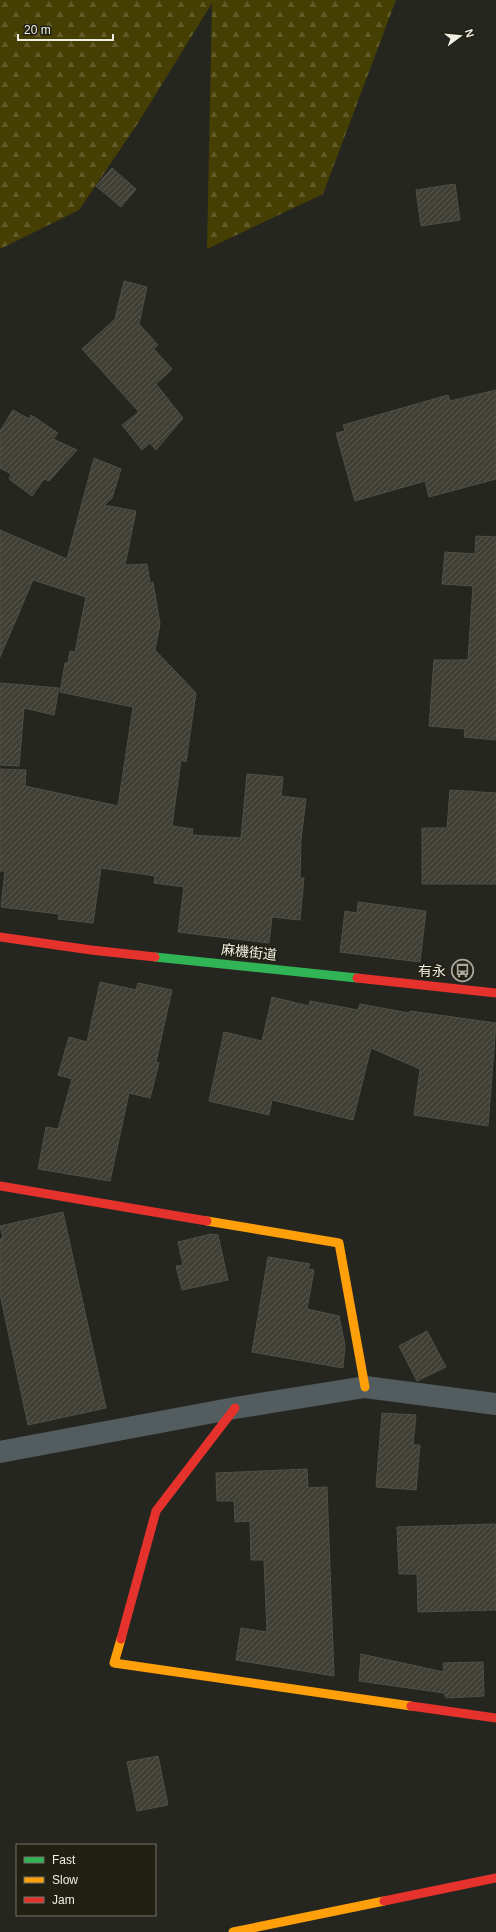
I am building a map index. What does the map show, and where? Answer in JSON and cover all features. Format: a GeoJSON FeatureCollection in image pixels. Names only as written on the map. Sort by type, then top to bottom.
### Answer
{"type":"FeatureCollection","features":[{"type":"Feature","properties":{"kind":"street","name":"麻機街道"},"geometry":{"type":"LineString","coordinates":[[0,937],[91,950],[496,993]]}},
{"type":"Feature","properties":{"kind":"street"},"geometry":{"type":"LineString","coordinates":[[0,1186],[339,1243],[365,1387]]}},
{"type":"Feature","properties":{"kind":"street"},"geometry":{"type":"LineString","coordinates":[[0,1452],[235,1408],[365,1387],[496,1404]]}},
{"type":"Feature","properties":{"kind":"street"},"geometry":{"type":"LineString","coordinates":[[235,1408],[156,1511],[114,1663],[496,1718]]}},
{"type":"Feature","properties":{"kind":"street"},"geometry":{"type":"LineString","coordinates":[[233,1932],[496,1878]]}},
{"type":"Feature","properties":{"kind":"green space"},"geometry":{"type":"Polygon","coordinates":[[[0,0],[396,0],[323,194],[207,249],[212,3],[138,123],[79,210],[0,249],[0,0]]]}},
{"type":"Feature","properties":{"kind":"building"},"geometry":{"type":"Polygon","coordinates":[[[112,168],[136,189],[121,207],[96,186],[112,168]]]}},
{"type":"Feature","properties":{"kind":"building"},"geometry":{"type":"Polygon","coordinates":[[[455,184],[460,220],[421,226],[416,190],[455,184]]]}},
{"type":"Feature","properties":{"kind":"building"},"geometry":{"type":"Polygon","coordinates":[[[124,281],[147,287],[139,324],[158,345],[154,349],[172,369],[156,384],[183,418],[156,450],[150,443],[142,450],[122,425],[139,412],[82,349],[115,319],[124,281]]]}},
{"type":"Feature","properties":{"kind":"building"},"geometry":{"type":"Polygon","coordinates":[[[496,390],[496,479],[429,497],[425,481],[355,501],[336,433],[345,431],[343,425],[448,395],[450,401],[496,390]]]}},
{"type":"Feature","properties":{"kind":"building"},"geometry":{"type":"Polygon","coordinates":[[[13,410],[29,419],[31,415],[58,433],[53,439],[77,450],[49,481],[44,479],[32,496],[9,479],[11,474],[0,468],[0,431],[13,410]]]}},
{"type":"Feature","properties":{"kind":"building"},"geometry":{"type":"Polygon","coordinates":[[[94,458],[121,469],[112,498],[104,505],[136,511],[125,565],[147,564],[150,583],[153,582],[160,624],[155,650],[196,693],[186,762],[181,760],[172,826],[193,829],[192,835],[241,838],[247,774],[283,777],[281,796],[306,799],[301,840],[300,878],[304,878],[300,920],[272,917],[269,943],[178,932],[184,887],[154,883],[155,876],[101,868],[93,923],[58,919],[59,914],[1,907],[5,871],[0,871],[0,769],[26,770],[25,786],[118,806],[133,707],[60,692],[65,663],[68,663],[70,651],[75,652],[86,597],[33,580],[0,657],[0,530],[67,559],[94,458]]]}},
{"type":"Feature","properties":{"kind":"building"},"geometry":{"type":"Polygon","coordinates":[[[476,536],[496,537],[496,740],[464,737],[465,729],[429,726],[434,660],[468,660],[473,586],[442,584],[445,552],[475,554],[476,536]]]}},
{"type":"Feature","properties":{"kind":"building"},"geometry":{"type":"Polygon","coordinates":[[[0,683],[59,688],[54,715],[24,708],[19,766],[0,765],[0,683]]]}},
{"type":"Feature","properties":{"kind":"building"},"geometry":{"type":"Polygon","coordinates":[[[450,790],[496,793],[496,884],[422,884],[422,828],[447,828],[450,790]]]}},
{"type":"Feature","properties":{"kind":"building"},"geometry":{"type":"Polygon","coordinates":[[[358,902],[426,911],[420,962],[340,952],[345,911],[357,913],[358,902]]]}},
{"type":"Feature","properties":{"kind":"building"},"geometry":{"type":"Polygon","coordinates":[[[100,982],[136,990],[138,983],[172,990],[156,1062],[159,1063],[150,1098],[129,1093],[110,1181],[38,1169],[46,1127],[58,1129],[72,1079],[58,1075],[69,1037],[87,1042],[100,982]]]}},
{"type":"Feature","properties":{"kind":"building"},"geometry":{"type":"Polygon","coordinates":[[[272,997],[309,1006],[310,1001],[358,1010],[360,1004],[409,1013],[410,1011],[496,1023],[488,1126],[414,1115],[420,1069],[371,1048],[353,1120],[272,1100],[269,1115],[209,1101],[224,1032],[262,1041],[272,997]]]}},
{"type":"Feature","properties":{"kind":"building"},"geometry":{"type":"Polygon","coordinates":[[[63,1212],[106,1408],[28,1425],[0,1294],[0,1239],[3,1238],[0,1226],[63,1212]]]}},
{"type":"Feature","properties":{"kind":"building"},"geometry":{"type":"Polygon","coordinates":[[[211,1234],[218,1235],[228,1280],[182,1290],[176,1266],[183,1265],[178,1242],[211,1234]]]}},
{"type":"Feature","properties":{"kind":"building"},"geometry":{"type":"Polygon","coordinates":[[[268,1257],[310,1264],[308,1269],[314,1270],[307,1309],[339,1316],[345,1345],[343,1368],[252,1352],[268,1257]]]}},
{"type":"Feature","properties":{"kind":"building"},"geometry":{"type":"Polygon","coordinates":[[[427,1331],[446,1367],[417,1381],[399,1346],[427,1331]]]}},
{"type":"Feature","properties":{"kind":"building"},"geometry":{"type":"Polygon","coordinates":[[[382,1413],[416,1415],[413,1445],[420,1445],[416,1490],[376,1487],[382,1413]]]}},
{"type":"Feature","properties":{"kind":"building"},"geometry":{"type":"Polygon","coordinates":[[[307,1469],[308,1488],[327,1487],[334,1676],[236,1660],[241,1628],[267,1632],[264,1560],[251,1560],[250,1521],[235,1522],[234,1501],[217,1501],[216,1473],[307,1469]]]}},
{"type":"Feature","properties":{"kind":"building"},"geometry":{"type":"Polygon","coordinates":[[[496,1524],[496,1610],[418,1612],[417,1574],[399,1574],[397,1527],[496,1524]]]}},
{"type":"Feature","properties":{"kind":"building"},"geometry":{"type":"Polygon","coordinates":[[[361,1654],[444,1672],[443,1663],[483,1662],[484,1696],[446,1698],[444,1693],[359,1681],[361,1654]]]}},
{"type":"Feature","properties":{"kind":"building"},"geometry":{"type":"Polygon","coordinates":[[[158,1756],[168,1805],[137,1811],[127,1762],[158,1756]]]}},
{"type":"Feature","properties":{"kind":"traffic: fast"},"geometry":{"type":"LineString","coordinates":[[155,957],[357,978]]}},
{"type":"Feature","properties":{"kind":"traffic: slow"},"geometry":{"type":"LineString","coordinates":[[207,1221],[339,1243],[365,1387]]}},
{"type":"Feature","properties":{"kind":"traffic: slow"},"geometry":{"type":"LineString","coordinates":[[121,1639],[114,1663],[411,1706]]}},
{"type":"Feature","properties":{"kind":"traffic: slow"},"geometry":{"type":"LineString","coordinates":[[233,1932],[384,1901]]}},
{"type":"Feature","properties":{"kind":"traffic: jam"},"geometry":{"type":"LineString","coordinates":[[0,937],[91,950],[155,957]]}},
{"type":"Feature","properties":{"kind":"traffic: jam"},"geometry":{"type":"LineString","coordinates":[[357,978],[496,993]]}},
{"type":"Feature","properties":{"kind":"traffic: jam"},"geometry":{"type":"LineString","coordinates":[[0,1186],[207,1221]]}},
{"type":"Feature","properties":{"kind":"traffic: jam"},"geometry":{"type":"LineString","coordinates":[[121,1639],[156,1511],[235,1408]]}},
{"type":"Feature","properties":{"kind":"traffic: jam"},"geometry":{"type":"LineString","coordinates":[[411,1706],[496,1718]]}},
{"type":"Feature","properties":{"kind":"traffic: jam"},"geometry":{"type":"LineString","coordinates":[[384,1901],[496,1878]]}},
{"type":"Feature","properties":{"kind":"place","name":"有永"},"geometry":{"type":"Point","coordinates":[462,971]}}]}
